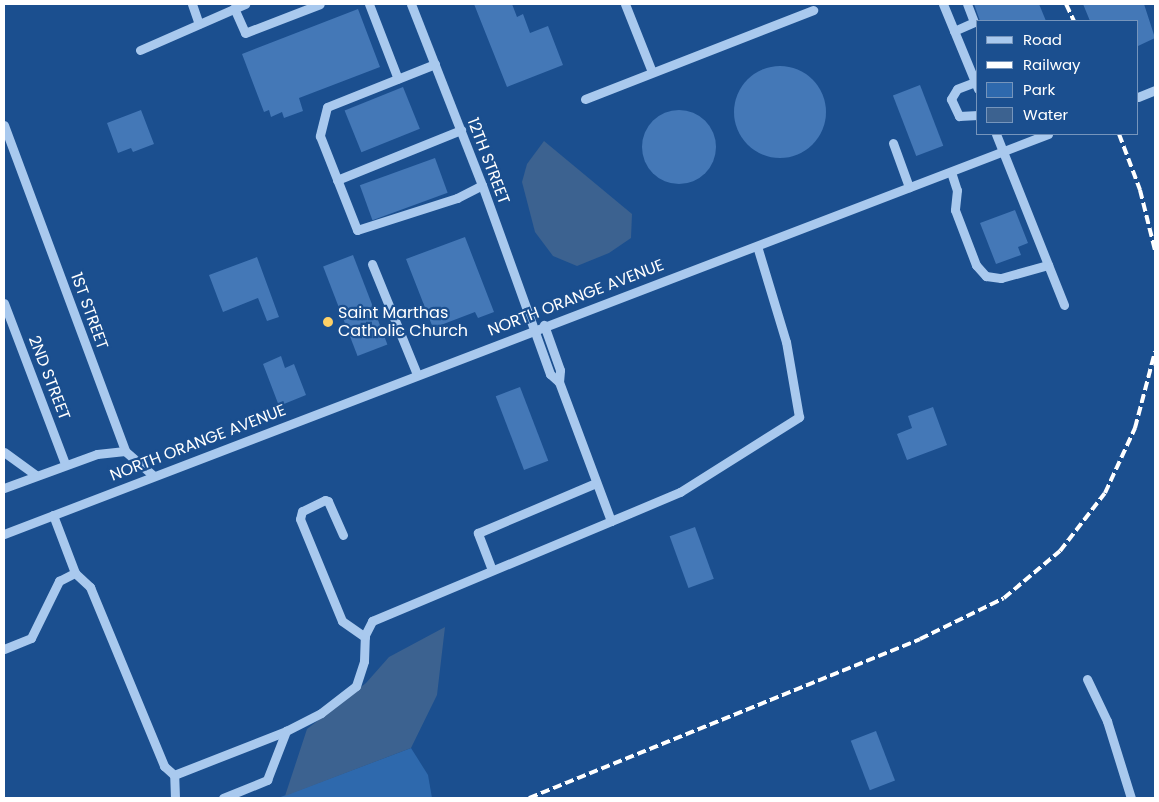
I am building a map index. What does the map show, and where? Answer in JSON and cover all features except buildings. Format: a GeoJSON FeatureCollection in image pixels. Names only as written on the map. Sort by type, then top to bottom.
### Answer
{"type":"FeatureCollection","features":[{"type":"Feature","properties":{"kind":"street"},"geometry":{"type":"LineString","coordinates":[[192,4],[200,24]]}},
{"type":"Feature","properties":{"kind":"street"},"geometry":{"type":"LineString","coordinates":[[140,50],[245,4]]}},
{"type":"Feature","properties":{"kind":"street"},"geometry":{"type":"LineString","coordinates":[[234,8],[245,33],[320,4]]}},
{"type":"Feature","properties":{"kind":"street"},"geometry":{"type":"LineString","coordinates":[[369,4],[398,79]]}},
{"type":"Feature","properties":{"kind":"street","name":"12TH STREET"},"geometry":{"type":"LineString","coordinates":[[411,4],[461,130],[550,374],[559,382]]}},
{"type":"Feature","properties":{"kind":"street"},"geometry":{"type":"LineString","coordinates":[[625,4],[652,72]]}},
{"type":"Feature","properties":{"kind":"street"},"geometry":{"type":"LineString","coordinates":[[943,4],[976,86],[957,89],[951,99],[959,116],[976,114]]}},
{"type":"Feature","properties":{"kind":"street"},"geometry":{"type":"LineString","coordinates":[[954,31],[974,22],[967,4]]}},
{"type":"Feature","properties":{"kind":"street"},"geometry":{"type":"LineString","coordinates":[[585,99],[812,10]]}},
{"type":"Feature","properties":{"kind":"street"},"geometry":{"type":"LineString","coordinates":[[435,64],[327,107],[320,136],[357,230],[457,198],[482,186]]}},
{"type":"Feature","properties":{"kind":"street"},"geometry":{"type":"LineString","coordinates":[[1139,97],[1155,90]]}},
{"type":"Feature","properties":{"kind":"street","name":"1ST STREET"},"geometry":{"type":"LineString","coordinates":[[4,125],[125,451]]}},
{"type":"Feature","properties":{"kind":"street"},"geometry":{"type":"LineString","coordinates":[[337,180],[461,130]]}},
{"type":"Feature","properties":{"kind":"street"},"geometry":{"type":"LineString","coordinates":[[996,135],[1064,305]]}},
{"type":"Feature","properties":{"kind":"street","name":"NORTH ORANGE AVENUE"},"geometry":{"type":"LineString","coordinates":[[4,534],[533,329],[757,246],[1045,135]]}},
{"type":"Feature","properties":{"kind":"street"},"geometry":{"type":"LineString","coordinates":[[893,143],[909,187]]}},
{"type":"Feature","properties":{"kind":"street"},"geometry":{"type":"LineString","coordinates":[[951,172],[957,190],[955,210],[976,265],[986,276],[1001,278],[1048,264]]}},
{"type":"Feature","properties":{"kind":"street"},"geometry":{"type":"LineString","coordinates":[[174,775],[286,731],[321,713],[356,686],[364,661],[365,637],[372,621],[680,492],[799,417],[786,342],[757,246]]}},
{"type":"Feature","properties":{"kind":"street"},"geometry":{"type":"LineString","coordinates":[[372,264],[417,374]]}},
{"type":"Feature","properties":{"kind":"street","name":"2ND STREET"},"geometry":{"type":"LineString","coordinates":[[4,302],[65,464]]}},
{"type":"Feature","properties":{"kind":"street"},"geometry":{"type":"LineString","coordinates":[[544,325],[560,370],[559,382],[611,521]]}},
{"type":"Feature","properties":{"kind":"street"},"geometry":{"type":"LineString","coordinates":[[4,488],[65,464],[97,454],[125,451],[154,476]]}},
{"type":"Feature","properties":{"kind":"street"},"geometry":{"type":"LineString","coordinates":[[4,452],[36,475]]}},
{"type":"Feature","properties":{"kind":"street"},"geometry":{"type":"LineString","coordinates":[[492,570],[478,533],[596,483]]}},
{"type":"Feature","properties":{"kind":"street"},"geometry":{"type":"LineString","coordinates":[[343,535],[328,501],[325,500],[302,511],[300,519],[342,621],[365,637]]}},
{"type":"Feature","properties":{"kind":"street"},"geometry":{"type":"LineString","coordinates":[[53,515],[75,573],[90,587],[164,766],[174,775],[175,798]]}},
{"type":"Feature","properties":{"kind":"street"},"geometry":{"type":"LineString","coordinates":[[4,649],[31,638],[58,581],[75,573]]}},
{"type":"Feature","properties":{"kind":"street"},"geometry":{"type":"LineString","coordinates":[[1087,680],[1107,721],[1131,798]]}},
{"type":"Feature","properties":{"kind":"street"},"geometry":{"type":"LineString","coordinates":[[223,798],[267,780],[286,731]]}},
{"type":"Feature","properties":{"kind":"green space"},"geometry":{"type":"Polygon","coordinates":[[[411,748],[428,775],[432,798],[278,798],[411,748]]]}},
{"type":"Feature","properties":{"kind":"water"},"geometry":{"type":"Polygon","coordinates":[[[544,141],[632,214],[631,238],[609,253],[577,266],[553,256],[535,232],[522,182],[527,164],[544,141]]]}},
{"type":"Feature","properties":{"kind":"water"},"geometry":{"type":"Polygon","coordinates":[[[445,627],[437,695],[411,748],[285,796],[307,729],[366,683],[389,657],[445,627]]]}},
{"type":"Feature","properties":{"kind":"railway"},"geometry":{"type":"LineString","coordinates":[[1066,4],[1074,20]]}},
{"type":"Feature","properties":{"kind":"railway"},"geometry":{"type":"LineString","coordinates":[[1119,135],[1140,190],[1155,250]]}},
{"type":"Feature","properties":{"kind":"railway"},"geometry":{"type":"LineString","coordinates":[[529,798],[920,639],[1004,598],[1060,551],[1105,493],[1135,428],[1155,352]]}},
{"type":"Feature","properties":{"kind":"place","name":"Saint Marthas Catholic Church"},"geometry":{"type":"Point","coordinates":[328,322]}}]}
